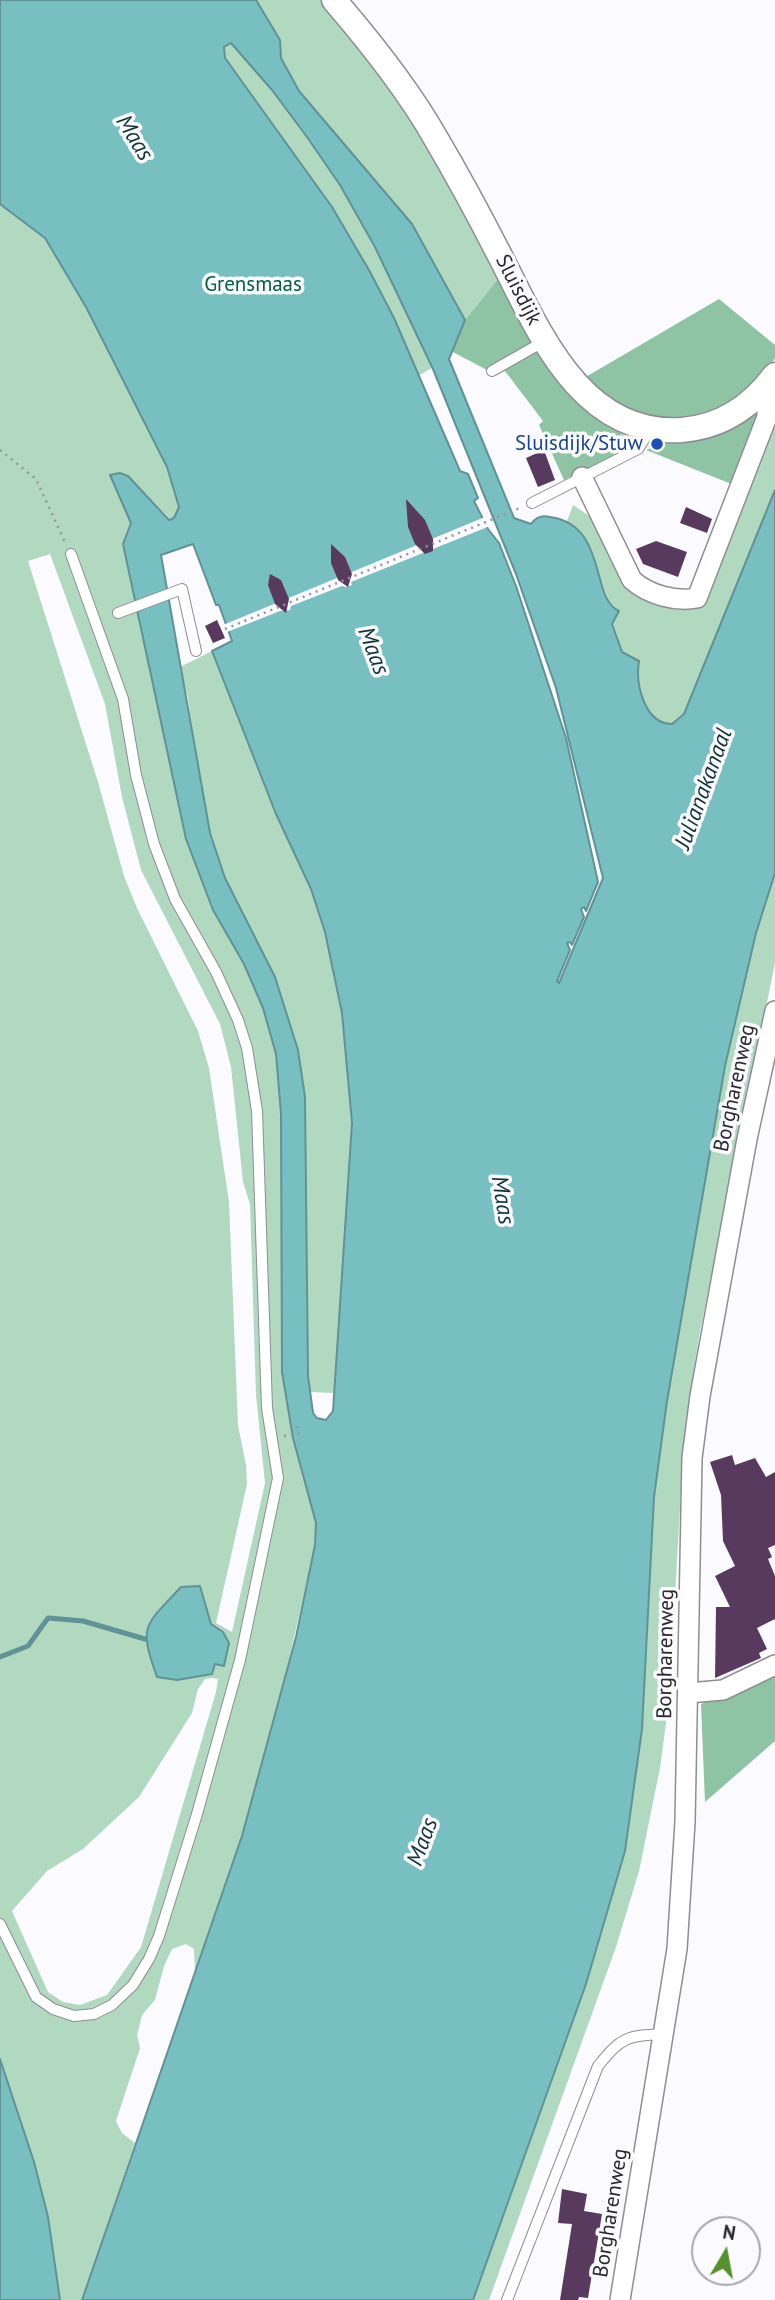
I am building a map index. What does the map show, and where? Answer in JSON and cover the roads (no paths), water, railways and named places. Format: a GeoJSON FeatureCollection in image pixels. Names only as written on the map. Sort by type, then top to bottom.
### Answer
{"type":"FeatureCollection","features":[{"type":"Feature","properties":{"kind":"street","name":"Sluisdijk"},"geometry":{"type":"LineString","coordinates":[[334,0],[402,86],[433,133],[544,341],[589,398],[609,414],[651,430],[691,429],[712,424],[748,405],[771,381]]}},
{"type":"Feature","properties":{"kind":"street"},"geometry":{"type":"LineString","coordinates":[[582,477],[632,580],[640,587],[680,601],[697,597],[767,417],[771,381]]}},
{"type":"Feature","properties":{"kind":"street","name":"Borgharenweg"},"geometry":{"type":"LineString","coordinates":[[620,2300],[677,1949],[683,1874],[692,1458],[700,1396],[747,1139],[775,1011]]}},
{"type":"Feature","properties":{"kind":"street"},"geometry":{"type":"LineString","coordinates":[[688,1693],[723,1690],[775,1665]]}},
{"type":"Feature","properties":{"kind":"lane"},"geometry":{"type":"LineString","coordinates":[[492,371],[544,341]]}},
{"type":"Feature","properties":{"kind":"lane"},"geometry":{"type":"LineString","coordinates":[[532,503],[638,449],[651,430]]}},
{"type":"Feature","properties":{"kind":"lane"},"geometry":{"type":"LineString","coordinates":[[0,1924],[36,1997],[53,2009],[74,2015],[94,2014],[112,2005],[132,1985],[149,1959],[159,1936],[197,1814],[240,1660],[278,1478],[267,1408],[257,1111],[247,1048],[239,1020],[216,972],[175,899],[154,844],[116,673],[71,554]]}},
{"type":"Feature","properties":{"kind":"lane"},"geometry":{"type":"LineString","coordinates":[[118,613],[172,590],[182,589],[196,651]]}},
{"type":"Feature","properties":{"kind":"lane"},"geometry":{"type":"LineString","coordinates":[[507,2300],[598,2066],[616,2044],[635,2036],[664,2034]]}},
{"type":"Feature","properties":{"kind":"water"},"geometry":{"type":"Polygon","coordinates":[[[0,0],[256,0],[280,40],[281,58],[299,91],[412,224],[465,320],[449,359],[514,518],[531,524],[539,517],[550,517],[568,523],[581,533],[590,547],[604,592],[610,604],[619,611],[612,624],[622,652],[639,661],[639,681],[644,702],[655,718],[672,724],[684,714],[775,490],[775,873],[756,933],[725,1066],[667,1401],[654,1497],[642,1729],[625,1851],[586,1984],[473,2300],[82,2300],[242,1836],[296,1637],[315,1545],[316,1523],[293,1438],[282,1372],[281,1114],[276,1054],[263,1008],[244,964],[213,910],[186,839],[123,544],[131,523],[110,475],[120,473],[128,476],[169,520],[174,518],[179,507],[167,467],[86,307],[45,238],[0,204],[0,0]],[[231,43],[224,47],[225,58],[332,207],[369,270],[394,318],[460,471],[468,474],[478,498],[474,501],[488,529],[499,543],[516,586],[566,738],[598,882],[586,911],[584,907],[581,909],[584,917],[572,945],[567,943],[570,950],[557,981],[559,983],[603,878],[556,688],[516,574],[433,369],[375,247],[340,185],[307,137],[272,90],[231,43]],[[193,544],[161,555],[210,833],[225,878],[275,977],[298,1050],[305,1097],[308,1376],[313,1413],[317,1418],[326,1420],[333,1411],[352,1123],[342,1013],[325,932],[311,889],[276,814],[212,651],[232,641],[193,544]]]}},
{"type":"Feature","properties":{"kind":"water"},"geometry":{"type":"Polygon","coordinates":[[[200,1586],[211,1624],[223,1632],[229,1643],[224,1666],[215,1664],[212,1674],[177,1680],[157,1677],[148,1646],[148,1627],[159,1610],[181,1587],[200,1586]]]}},
{"type":"Feature","properties":{"kind":"water"},"geometry":{"type":"Polygon","coordinates":[[[0,2059],[34,2162],[48,2217],[60,2300],[0,2300],[0,2059]]]}},
{"type":"Feature","properties":{"kind":"waterway"},"geometry":{"type":"LineString","coordinates":[[0,1657],[28,1646],[48,1618],[83,1621],[145,1639]]}},
{"type":"Feature","properties":{"kind":"place","name":"Sluisdijk/Stuw"},"geometry":{"type":"Point","coordinates":[657,444]}},
{"type":"Feature","properties":{"kind":"water label","name":"Maas"},"geometry":{"type":"Point","coordinates":[134,138]}},
{"type":"Feature","properties":{"kind":"water label","name":"Maas"},"geometry":{"type":"Point","coordinates":[373,651]}},
{"type":"Feature","properties":{"kind":"water label","name":"Julianakanaal"},"geometry":{"type":"Point","coordinates":[704,789]}},
{"type":"Feature","properties":{"kind":"water label","name":"Maas"},"geometry":{"type":"Point","coordinates":[502,1200]}},
{"type":"Feature","properties":{"kind":"water label","name":"Maas"},"geometry":{"type":"Point","coordinates":[423,1842]}},
{"type":"Feature","properties":{"kind":"park label","name":"Grensmaas"},"geometry":{"type":"Point","coordinates":[253,285]}}]}
